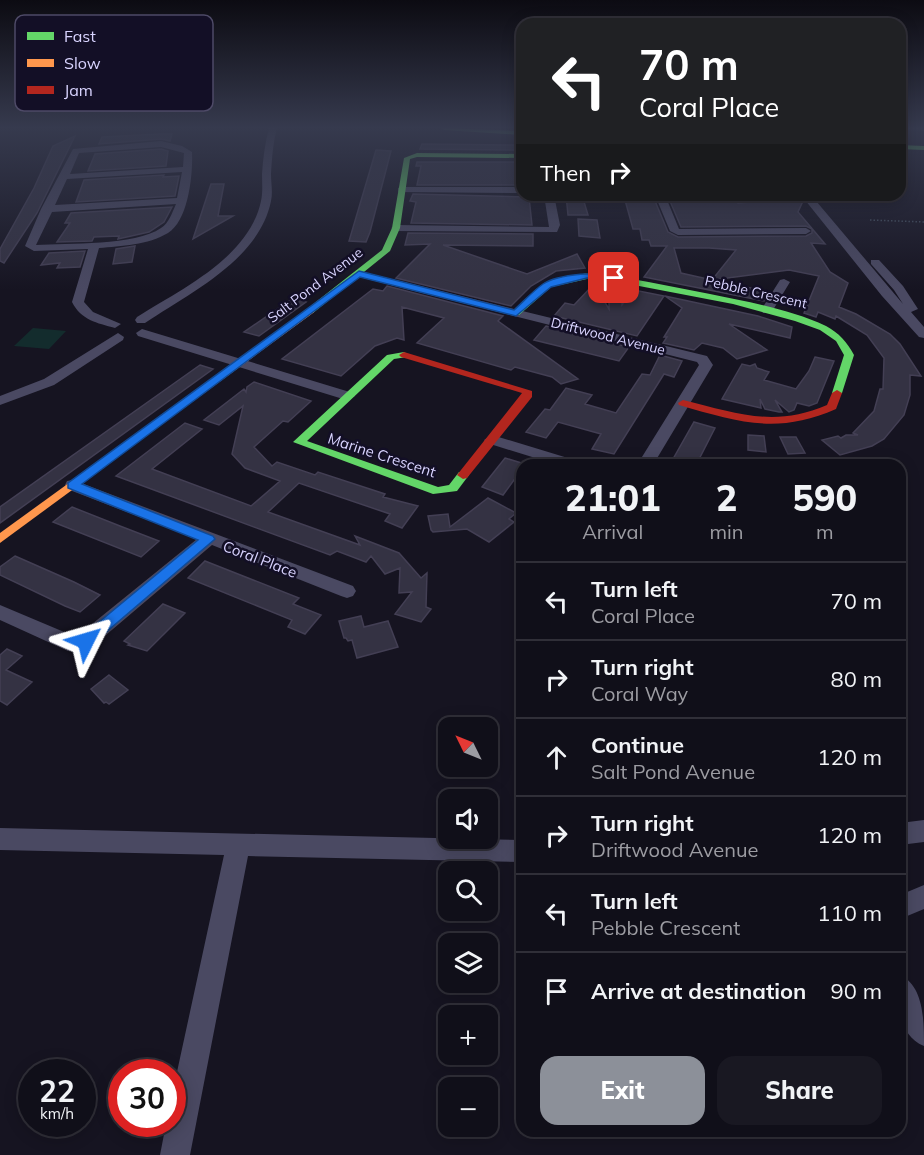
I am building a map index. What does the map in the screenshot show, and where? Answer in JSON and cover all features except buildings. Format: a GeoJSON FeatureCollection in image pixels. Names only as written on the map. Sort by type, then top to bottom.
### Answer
{"type":"FeatureCollection","features":[{"type":"Feature","properties":{"kind":"street"},"geometry":{"type":"LineString","coordinates":[[59,182],[46,208],[31,247],[137,241],[166,230],[175,218],[185,182]]}},
{"type":"Feature","properties":{"kind":"street"},"geometry":{"type":"LineString","coordinates":[[142,326],[217,270],[247,240],[261,219],[267,200],[267,182]]}},
{"type":"Feature","properties":{"kind":"street","name":"Salt Pond Avenue"},"geometry":{"type":"LineString","coordinates":[[0,539],[359,274],[386,251],[396,228],[403,182]]}},
{"type":"Feature","properties":{"kind":"street"},"geometry":{"type":"LineString","coordinates":[[401,190],[516,190]]}},
{"type":"Feature","properties":{"kind":"street"},"geometry":{"type":"LineString","coordinates":[[46,208],[180,201]]}},
{"type":"Feature","properties":{"kind":"street"},"geometry":{"type":"LineString","coordinates":[[396,228],[553,230],[555,225],[550,201]]}},
{"type":"Feature","properties":{"kind":"street"},"geometry":{"type":"LineString","coordinates":[[662,201],[675,231],[678,232],[806,231]]}},
{"type":"Feature","properties":{"kind":"street"},"geometry":{"type":"LineString","coordinates":[[811,201],[886,293],[924,334]]}},
{"type":"Feature","properties":{"kind":"street"},"geometry":{"type":"LineString","coordinates":[[819,201],[899,288],[924,328]]}},
{"type":"Feature","properties":{"kind":"street"},"geometry":{"type":"LineString","coordinates":[[95,244],[78,302],[81,309],[90,316],[116,330]]}},
{"type":"Feature","properties":{"kind":"street","name":"Driftwood Avenue"},"geometry":{"type":"LineString","coordinates":[[359,274],[702,359],[706,365],[649,459]]}},
{"type":"Feature","properties":{"kind":"street","name":"Pebble Crescent"},"geometry":{"type":"LineString","coordinates":[[516,313],[548,285],[587,276],[614,278],[767,309],[813,323],[828,330],[845,346],[849,355],[832,407],[805,420],[781,424],[753,422],[683,403]]}},
{"type":"Feature","properties":{"kind":"street"},"geometry":{"type":"LineString","coordinates":[[767,309],[784,282]]}},
{"type":"Feature","properties":{"kind":"street"},"geometry":{"type":"LineString","coordinates":[[0,402],[49,382],[116,330],[125,320],[237,363],[348,396]]}},
{"type":"Feature","properties":{"kind":"street","name":"Marine Crescent"},"geometry":{"type":"LineString","coordinates":[[398,355],[527,391],[528,395],[492,440],[453,488],[447,491],[437,491],[301,445],[299,442],[392,357],[398,355]]}},
{"type":"Feature","properties":{"kind":"street"},"geometry":{"type":"LineString","coordinates":[[492,440],[555,459]]}},
{"type":"Feature","properties":{"kind":"street","name":"Coral Place"},"geometry":{"type":"LineString","coordinates":[[73,485],[347,591]]}},
{"type":"Feature","properties":{"kind":"street"},"geometry":{"type":"LineString","coordinates":[[0,612],[68,644],[78,645],[86,641],[208,539]]}},
{"type":"Feature","properties":{"kind":"street"},"geometry":{"type":"LineString","coordinates":[[906,833],[924,831]]}},
{"type":"Feature","properties":{"kind":"street"},"geometry":{"type":"LineString","coordinates":[[0,839],[516,851]]}},
{"type":"Feature","properties":{"kind":"street"},"geometry":{"type":"LineString","coordinates":[[175,1155],[238,845]]}},
{"type":"Feature","properties":{"kind":"street"},"geometry":{"type":"LineString","coordinates":[[906,904],[924,897]]}},
{"type":"Feature","properties":{"kind":"street"},"geometry":{"type":"LineString","coordinates":[[906,999],[924,1032]]}},
{"type":"Feature","properties":{"kind":"path"},"geometry":{"type":"LineString","coordinates":[[870,219],[924,222]]}},
{"type":"Feature","properties":{"kind":"green space"},"geometry":{"type":"Polygon","coordinates":[[[33,328],[66,331],[49,349],[14,346],[33,328]]]}},
{"type":"Feature","properties":{"kind":"traffic: fast"},"geometry":{"type":"LineString","coordinates":[[310,311],[386,251],[396,228],[403,182]]}},
{"type":"Feature","properties":{"kind":"traffic: fast"},"geometry":{"type":"LineString","coordinates":[[516,313],[548,285],[587,276],[613,278],[733,301],[798,319],[823,328],[839,339],[849,355],[837,393]]}},
{"type":"Feature","properties":{"kind":"traffic: fast"},"geometry":{"type":"LineString","coordinates":[[404,355],[391,357],[299,442],[437,491],[453,488],[463,475]]}},
{"type":"Feature","properties":{"kind":"traffic: slow"},"geometry":{"type":"LineString","coordinates":[[0,539],[310,311]]}},
{"type":"Feature","properties":{"kind":"traffic: jam"},"geometry":{"type":"LineString","coordinates":[[404,355],[527,391],[528,395],[463,475]]}},
{"type":"Feature","properties":{"kind":"traffic: jam"},"geometry":{"type":"LineString","coordinates":[[683,403],[740,418],[776,422],[813,415],[832,407],[837,393]]}},
{"type":"Feature","properties":{"kind":"route"},"geometry":{"type":"LineString","coordinates":[[86,641],[208,539],[73,485],[359,274],[516,313],[548,285],[587,276],[614,278]]}}]}
